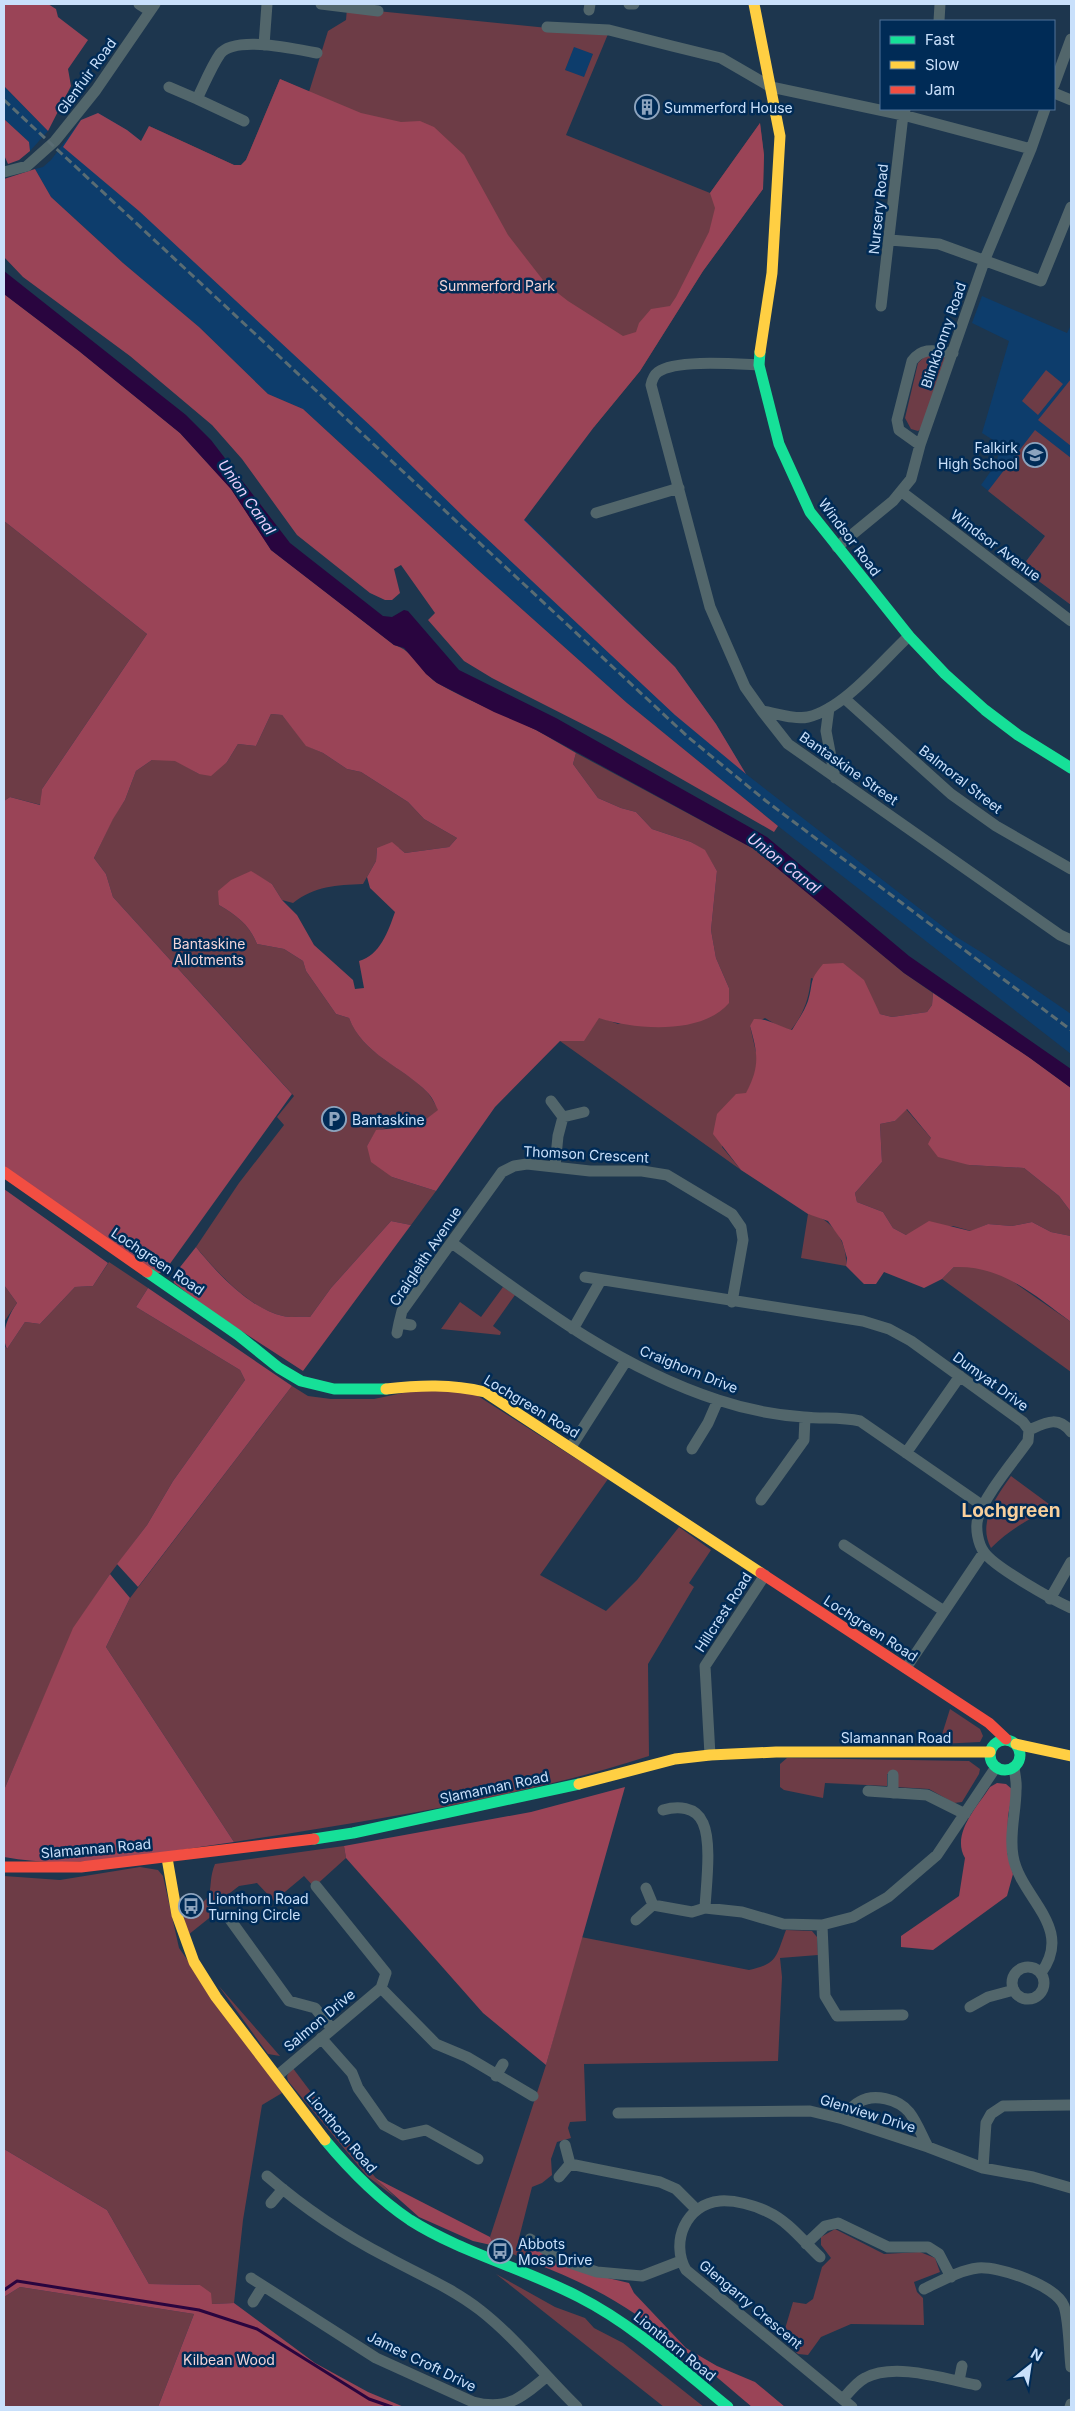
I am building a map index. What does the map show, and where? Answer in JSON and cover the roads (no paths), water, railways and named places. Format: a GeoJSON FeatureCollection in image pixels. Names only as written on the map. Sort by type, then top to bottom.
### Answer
{"type":"FeatureCollection","features":[{"type":"Feature","properties":{"kind":"street"},"geometry":{"type":"LineString","coordinates":[[139,4],[153,7]]}},
{"type":"Feature","properties":{"kind":"street"},"geometry":{"type":"LineString","coordinates":[[264,45],[267,4]]}},
{"type":"Feature","properties":{"kind":"street"},"geometry":{"type":"LineString","coordinates":[[326,4],[378,11]]}},
{"type":"Feature","properties":{"kind":"street"},"geometry":{"type":"LineString","coordinates":[[629,4],[634,4]]}},
{"type":"Feature","properties":{"kind":"street","name":"Windsor Road"},"geometry":{"type":"LineString","coordinates":[[754,4],[780,136],[772,273],[760,345],[759,365],[776,435],[810,512],[909,636],[945,674],[984,710],[1071,768]]}},
{"type":"Feature","properties":{"kind":"street"},"geometry":{"type":"LineString","coordinates":[[940,4],[940,20]]}},
{"type":"Feature","properties":{"kind":"street","name":"Glenfuir Road"},"geometry":{"type":"LineString","coordinates":[[4,172],[19,170],[35,162],[55,141],[91,97],[153,7]]}},
{"type":"Feature","properties":{"kind":"street"},"geometry":{"type":"LineString","coordinates":[[547,27],[609,30],[721,58],[771,86],[880,107]]}},
{"type":"Feature","properties":{"kind":"street"},"geometry":{"type":"LineString","coordinates":[[1055,82],[1071,39]]}},
{"type":"Feature","properties":{"kind":"street"},"geometry":{"type":"LineString","coordinates":[[197,99],[221,53],[233,45],[264,45],[317,52]]}},
{"type":"Feature","properties":{"kind":"street"},"geometry":{"type":"LineString","coordinates":[[169,87],[244,121]]}},
{"type":"Feature","properties":{"kind":"street"},"geometry":{"type":"LineString","coordinates":[[1055,93],[1071,100]]}},
{"type":"Feature","properties":{"kind":"street","name":"Blinkbonny Road"},"geometry":{"type":"LineString","coordinates":[[837,547],[902,492],[911,479],[920,445],[985,259],[1045,110]]}},
{"type":"Feature","properties":{"kind":"street"},"geometry":{"type":"LineString","coordinates":[[904,112],[1031,148]]}},
{"type":"Feature","properties":{"kind":"street","name":"Nursery Road"},"geometry":{"type":"LineString","coordinates":[[881,306],[904,112]]}},
{"type":"Feature","properties":{"kind":"street"},"geometry":{"type":"LineString","coordinates":[[890,240],[938,244],[985,259],[1041,281],[1071,207]]}},
{"type":"Feature","properties":{"kind":"street"},"geometry":{"type":"LineString","coordinates":[[920,445],[899,430],[897,420],[912,361],[917,354],[926,349],[952,353]]}},
{"type":"Feature","properties":{"kind":"street","name":"Bantaskine Street"},"geometry":{"type":"LineString","coordinates":[[759,365],[698,363],[665,368],[653,377],[651,385],[710,607],[745,687],[788,744],[1060,935],[1071,940]]}},
{"type":"Feature","properties":{"kind":"street"},"geometry":{"type":"LineString","coordinates":[[596,514],[679,488]]}},
{"type":"Feature","properties":{"kind":"street","name":"Windsor Avenue"},"geometry":{"type":"LineString","coordinates":[[902,492],[1071,621]]}},
{"type":"Feature","properties":{"kind":"street"},"geometry":{"type":"LineString","coordinates":[[762,711],[807,717],[829,708],[844,698],[909,636]]}},
{"type":"Feature","properties":{"kind":"street","name":"Balmoral Street"},"geometry":{"type":"LineString","coordinates":[[844,698],[951,794],[996,826],[1071,869]]}},
{"type":"Feature","properties":{"kind":"street"},"geometry":{"type":"LineString","coordinates":[[829,708],[826,731],[835,778]]}},
{"type":"Feature","properties":{"kind":"street"},"geometry":{"type":"LineString","coordinates":[[551,1102],[564,1116]]}},
{"type":"Feature","properties":{"kind":"street"},"geometry":{"type":"LineString","coordinates":[[564,1116],[584,1112]]}},
{"type":"Feature","properties":{"kind":"street"},"geometry":{"type":"LineString","coordinates":[[555,1166],[558,1136],[564,1116]]}},
{"type":"Feature","properties":{"kind":"street","name":"Thomson Crescent"},"geometry":{"type":"LineString","coordinates":[[477,1207],[502,1172],[514,1166],[527,1164],[590,1171],[642,1170],[667,1175],[732,1214],[741,1226],[743,1240],[732,1302]]}},
{"type":"Feature","properties":{"kind":"street","name":"Lochgreen Road"},"geometry":{"type":"LineString","coordinates":[[4,1172],[229,1328],[294,1377],[310,1384],[345,1391],[362,1392],[406,1386],[446,1384],[468,1386],[485,1392],[989,1723],[1011,1741]]}},
{"type":"Feature","properties":{"kind":"street","name":"Craigleith Avenue"},"geometry":{"type":"LineString","coordinates":[[402,1327],[402,1311],[477,1207]]}},
{"type":"Feature","properties":{"kind":"street","name":"Craighorn Drive"},"geometry":{"type":"LineString","coordinates":[[452,1243],[573,1329],[626,1361],[718,1400],[764,1412],[805,1418],[844,1418],[860,1421],[983,1506]]}},
{"type":"Feature","properties":{"kind":"street","name":"Dumyat Drive"},"geometry":{"type":"LineString","coordinates":[[585,1277],[732,1302],[863,1321],[889,1329],[911,1341],[1023,1422],[1029,1430],[1028,1441],[983,1506],[977,1519],[977,1533],[984,1552]]}},
{"type":"Feature","properties":{"kind":"street"},"geometry":{"type":"LineString","coordinates":[[573,1329],[601,1280]]}},
{"type":"Feature","properties":{"kind":"street"},"geometry":{"type":"LineString","coordinates":[[571,1447],[626,1361]]}},
{"type":"Feature","properties":{"kind":"street"},"geometry":{"type":"LineString","coordinates":[[906,1452],[960,1376]]}},
{"type":"Feature","properties":{"kind":"street"},"geometry":{"type":"LineString","coordinates":[[692,1449],[708,1423],[718,1400]]}},
{"type":"Feature","properties":{"kind":"street"},"geometry":{"type":"LineString","coordinates":[[761,1500],[804,1440],[805,1418]]}},
{"type":"Feature","properties":{"kind":"street"},"geometry":{"type":"LineString","coordinates":[[1029,1430],[1050,1420],[1059,1422],[1071,1432]]}},
{"type":"Feature","properties":{"kind":"street"},"geometry":{"type":"LineString","coordinates":[[844,1545],[944,1611]]}},
{"type":"Feature","properties":{"kind":"street"},"geometry":{"type":"LineString","coordinates":[[906,1668],[984,1552],[1050,1599],[1071,1608]]}},
{"type":"Feature","properties":{"kind":"street"},"geometry":{"type":"LineString","coordinates":[[1050,1599],[1071,1562]]}},
{"type":"Feature","properties":{"kind":"street","name":"Hillcrest Road"},"geometry":{"type":"LineString","coordinates":[[710,1755],[705,1666],[765,1575]]}},
{"type":"Feature","properties":{"kind":"street","name":"Lochgreen Road"},"geometry":{"type":"LineString","coordinates":[[973,1714],[992,1749]]}},
{"type":"Feature","properties":{"kind":"street"},"geometry":{"type":"LineString","coordinates":[[1011,1741],[1059,1755],[1071,1756]]}},
{"type":"Feature","properties":{"kind":"street"},"geometry":{"type":"LineString","coordinates":[[1011,1741],[1021,1752],[1016,1765],[1013,1855],[1016,1869],[1046,1916],[1052,1934],[1048,1964],[1041,1973]]}},
{"type":"Feature","properties":{"kind":"street","name":"Slamannan Road"},"geometry":{"type":"LineString","coordinates":[[4,1867],[81,1867],[284,1844],[353,1833],[598,1780],[675,1759],[710,1755],[776,1752],[992,1749],[1011,1741]]}},
{"type":"Feature","properties":{"kind":"street"},"geometry":{"type":"LineString","coordinates":[[992,1749],[991,1760],[996,1767],[1005,1770],[1016,1765],[1059,1755]]}},
{"type":"Feature","properties":{"kind":"street"},"geometry":{"type":"LineString","coordinates":[[653,1905],[692,1912],[705,1908],[742,1912],[783,1924],[822,1925],[853,1918],[888,1897],[937,1855],[996,1767]]}},
{"type":"Feature","properties":{"kind":"street"},"geometry":{"type":"LineString","coordinates":[[893,1775],[893,1793]]}},
{"type":"Feature","properties":{"kind":"street"},"geometry":{"type":"LineString","coordinates":[[868,1791],[927,1794],[965,1814]]}},
{"type":"Feature","properties":{"kind":"street"},"geometry":{"type":"LineString","coordinates":[[663,1810],[678,1806],[688,1809],[703,1822],[707,1843],[705,1908]]}},
{"type":"Feature","properties":{"kind":"street","name":"Lionthorn Road"},"geometry":{"type":"LineString","coordinates":[[167,1858],[178,1923],[188,1951],[206,1982],[325,2140],[356,2176],[410,2220],[438,2236],[577,2295],[602,2308],[728,2407]]}},
{"type":"Feature","properties":{"kind":"street"},"geometry":{"type":"LineString","coordinates":[[316,1886],[386,1972],[381,1988],[436,2044],[466,2057],[533,2096]]}},
{"type":"Feature","properties":{"kind":"street"},"geometry":{"type":"LineString","coordinates":[[646,1888],[653,1905]]}},
{"type":"Feature","properties":{"kind":"street"},"geometry":{"type":"LineString","coordinates":[[636,1920],[653,1905]]}},
{"type":"Feature","properties":{"kind":"street"},"geometry":{"type":"LineString","coordinates":[[229,1918],[289,2001],[315,2008],[332,2029]]}},
{"type":"Feature","properties":{"kind":"street"},"geometry":{"type":"LineString","coordinates":[[822,1925],[825,1996],[837,2016],[903,2015]]}},
{"type":"Feature","properties":{"kind":"street"},"geometry":{"type":"LineString","coordinates":[[1024,1968],[1033,1968],[1041,1973],[1044,1981],[1043,1990],[1037,1996],[1029,1999],[1020,1997],[1014,1990],[1013,1981],[1016,1973],[1024,1968]]}},
{"type":"Feature","properties":{"kind":"street","name":"Salmon Drive"},"geometry":{"type":"LineString","coordinates":[[277,2076],[381,1988]]}},
{"type":"Feature","properties":{"kind":"street"},"geometry":{"type":"LineString","coordinates":[[970,2007],[988,1997],[1014,1990]]}},
{"type":"Feature","properties":{"kind":"street"},"geometry":{"type":"LineString","coordinates":[[321,2038],[352,2073],[358,2088],[384,2125],[403,2135],[426,2130],[478,2159]]}},
{"type":"Feature","properties":{"kind":"street"},"geometry":{"type":"LineString","coordinates":[[496,2076],[503,2064]]}},
{"type":"Feature","properties":{"kind":"street"},"geometry":{"type":"LineString","coordinates":[[843,2119],[858,2102],[872,2098],[887,2099],[899,2104],[909,2112],[928,2147]]}},
{"type":"Feature","properties":{"kind":"street"},"geometry":{"type":"LineString","coordinates":[[984,2168],[986,2123],[991,2114],[1003,2106],[1071,2105]]}},
{"type":"Feature","properties":{"kind":"street","name":"Glenview Drive"},"geometry":{"type":"LineString","coordinates":[[618,2113],[810,2111],[843,2119],[984,2168],[1034,2177],[1071,2188]]}},
{"type":"Feature","properties":{"kind":"street"},"geometry":{"type":"LineString","coordinates":[[565,2145],[570,2164]]}},
{"type":"Feature","properties":{"kind":"street"},"geometry":{"type":"LineString","coordinates":[[559,2177],[570,2164]]}},
{"type":"Feature","properties":{"kind":"street"},"geometry":{"type":"LineString","coordinates":[[570,2164],[660,2182],[676,2190],[696,2209],[720,2201],[749,2205],[769,2212],[820,2257]]}},
{"type":"Feature","properties":{"kind":"street"},"geometry":{"type":"LineString","coordinates":[[267,2176],[294,2200],[376,2251],[454,2292],[480,2310],[515,2341],[546,2377],[577,2407]]}},
{"type":"Feature","properties":{"kind":"street"},"geometry":{"type":"LineString","coordinates":[[271,2203],[282,2190]]}},
{"type":"Feature","properties":{"kind":"street","name":"Glengarry Crescent"},"geometry":{"type":"LineString","coordinates":[[696,2209],[681,2231],[680,2261],[686,2270],[852,2407]]}},
{"type":"Feature","properties":{"kind":"street"},"geometry":{"type":"LineString","coordinates":[[806,2244],[825,2226],[838,2223],[888,2247],[928,2247],[939,2254],[951,2277]]}},
{"type":"Feature","properties":{"kind":"street"},"geometry":{"type":"LineString","coordinates":[[530,2239],[561,2260],[598,2272],[642,2276],[680,2261]]}},
{"type":"Feature","properties":{"kind":"street"},"geometry":{"type":"LineString","coordinates":[[924,2289],[951,2277],[980,2268],[996,2270],[1047,2288],[1067,2304],[1071,2367]]}},
{"type":"Feature","properties":{"kind":"street","name":"James Croft Drive"},"geometry":{"type":"LineString","coordinates":[[251,2278],[376,2358],[473,2402],[487,2406],[508,2404],[523,2397],[546,2377]]}},
{"type":"Feature","properties":{"kind":"street"},"geometry":{"type":"LineString","coordinates":[[253,2302],[263,2286]]}},
{"type":"Feature","properties":{"kind":"street"},"geometry":{"type":"LineString","coordinates":[[959,2382],[962,2366]]}},
{"type":"Feature","properties":{"kind":"street"},"geometry":{"type":"LineString","coordinates":[[842,2399],[863,2379],[874,2374],[916,2372],[976,2385]]}},
{"type":"Feature","properties":{"kind":"water","name":"Union Canal"},"geometry":{"type":"Polygon","coordinates":[[[4,271],[186,415],[211,440],[290,543],[383,616],[392,617],[404,610],[408,611],[459,670],[556,718],[767,837],[909,956],[1071,1069],[1071,1088],[904,973],[754,849],[536,730],[494,712],[437,683],[426,674],[404,648],[394,645],[271,550],[231,489],[180,433],[79,351],[4,294],[4,271]]]}},
{"type":"Feature","properties":{"kind":"waterway"},"geometry":{"type":"LineString","coordinates":[[4,2290],[17,2281],[199,2310],[257,2329],[369,2399],[392,2407]]}},
{"type":"Feature","properties":{"kind":"railway"},"geometry":{"type":"LineString","coordinates":[[4,100],[688,737],[766,801],[1071,1030]]}},
{"type":"Feature","properties":{"kind":"place","name":"Summerford House"},"geometry":{"type":"Point","coordinates":[647,107]}},
{"type":"Feature","properties":{"kind":"place","name":"Falkirk High School"},"geometry":{"type":"Point","coordinates":[1035,455]}},
{"type":"Feature","properties":{"kind":"place","name":"Bantaskine"},"geometry":{"type":"Point","coordinates":[334,1119]}},
{"type":"Feature","properties":{"kind":"place","name":"Lionthorn Road Turning Circle"},"geometry":{"type":"Point","coordinates":[191,1906]}},
{"type":"Feature","properties":{"kind":"place","name":"Abbots Moss Drive"},"geometry":{"type":"Point","coordinates":[500,2251]}},
{"type":"Feature","properties":{"kind":"district","name":"Lochgreen"},"geometry":{"type":"Point","coordinates":[1011,1510]}},
{"type":"Feature","properties":{"kind":"park label","name":"Summerford Park"},"geometry":{"type":"Point","coordinates":[497,285]}},
{"type":"Feature","properties":{"kind":"park label","name":"Bantaskine Allotments"},"geometry":{"type":"Point","coordinates":[209,952]}},
{"type":"Feature","properties":{"kind":"park label","name":"Kilbean Wood"},"geometry":{"type":"Point","coordinates":[229,2359]}}]}
